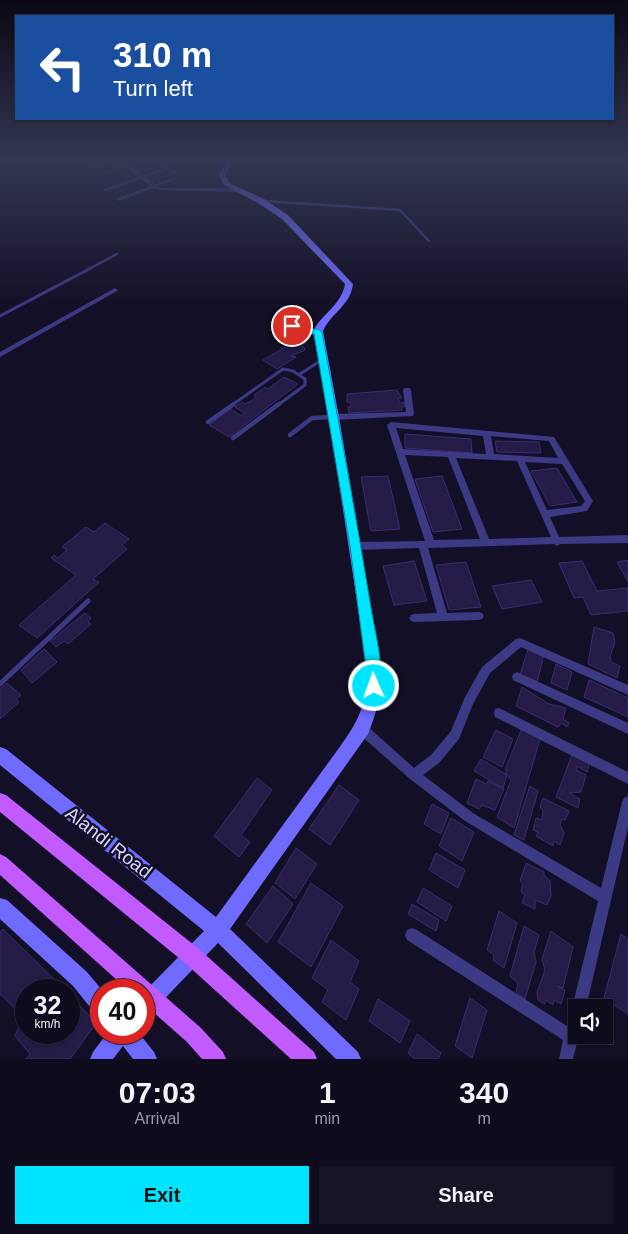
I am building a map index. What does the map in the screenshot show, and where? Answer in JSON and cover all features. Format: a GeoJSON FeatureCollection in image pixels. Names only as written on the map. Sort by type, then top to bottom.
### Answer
{"type":"FeatureCollection","features":[{"type":"Feature","properties":{"kind":"main road"},"geometry":{"type":"LineString","coordinates":[[0,802],[192,956],[307,1059]]}},
{"type":"Feature","properties":{"kind":"main road"},"geometry":{"type":"LineString","coordinates":[[0,864],[127,979]]}},
{"type":"Feature","properties":{"kind":"main road"},"geometry":{"type":"LineString","coordinates":[[155,1003],[194,1035],[216,1059]]}},
{"type":"Feature","properties":{"kind":"street"},"geometry":{"type":"LineString","coordinates":[[155,988],[218,930],[362,729],[371,707],[374,686],[373,661],[334,417],[318,332],[322,320],[345,299],[349,284],[296,227],[272,209]]}},
{"type":"Feature","properties":{"kind":"street"},"geometry":{"type":"LineString","coordinates":[[0,355],[115,290]]}},
{"type":"Feature","properties":{"kind":"street"},"geometry":{"type":"LineString","coordinates":[[334,417],[410,414],[407,390]]}},
{"type":"Feature","properties":{"kind":"street"},"geometry":{"type":"LineString","coordinates":[[443,616],[426,544],[391,425],[551,439],[587,496],[588,506],[584,509],[544,514]]}},
{"type":"Feature","properties":{"kind":"street"},"geometry":{"type":"LineString","coordinates":[[486,433],[491,458]]}},
{"type":"Feature","properties":{"kind":"street"},"geometry":{"type":"LineString","coordinates":[[400,452],[565,461]]}},
{"type":"Feature","properties":{"kind":"street"},"geometry":{"type":"LineString","coordinates":[[451,455],[486,543]]}},
{"type":"Feature","properties":{"kind":"street"},"geometry":{"type":"LineString","coordinates":[[520,460],[556,542]]}},
{"type":"Feature","properties":{"kind":"street"},"geometry":{"type":"LineString","coordinates":[[355,546],[628,539]]}},
{"type":"Feature","properties":{"kind":"street"},"geometry":{"type":"LineString","coordinates":[[414,618],[479,616]]}},
{"type":"Feature","properties":{"kind":"street"},"geometry":{"type":"LineString","coordinates":[[414,775],[435,759],[455,735],[468,701],[486,670],[520,642],[628,690]]}},
{"type":"Feature","properties":{"kind":"street"},"geometry":{"type":"LineString","coordinates":[[517,677],[628,729]]}},
{"type":"Feature","properties":{"kind":"street"},"geometry":{"type":"LineString","coordinates":[[499,712],[628,778]]}},
{"type":"Feature","properties":{"kind":"street"},"geometry":{"type":"LineString","coordinates":[[362,729],[414,775],[468,817],[606,898]]}},
{"type":"Feature","properties":{"kind":"street","name":"Alandi Road"},"geometry":{"type":"LineString","coordinates":[[0,755],[218,930],[351,1059]]}},
{"type":"Feature","properties":{"kind":"street"},"geometry":{"type":"LineString","coordinates":[[580,999],[628,802]]}},
{"type":"Feature","properties":{"kind":"street"},"geometry":{"type":"LineString","coordinates":[[0,907],[80,979],[90,991]]}},
{"type":"Feature","properties":{"kind":"street"},"geometry":{"type":"LineString","coordinates":[[412,935],[568,1035]]}},
{"type":"Feature","properties":{"kind":"street"},"geometry":{"type":"LineString","coordinates":[[100,1059],[112,1044]]}},
{"type":"Feature","properties":{"kind":"street"},"geometry":{"type":"LineString","coordinates":[[133,1044],[147,1059]]}},
{"type":"Feature","properties":{"kind":"street"},"geometry":{"type":"LineString","coordinates":[[566,1059],[569,1044]]}},
{"type":"Feature","properties":{"kind":"lane"},"geometry":{"type":"LineString","coordinates":[[391,209],[400,210],[428,241]]}},
{"type":"Feature","properties":{"kind":"lane"},"geometry":{"type":"LineString","coordinates":[[0,316],[117,254]]}},
{"type":"Feature","properties":{"kind":"lane"},"geometry":{"type":"LineString","coordinates":[[281,320],[302,332],[318,332]]}},
{"type":"Feature","properties":{"kind":"lane"},"geometry":{"type":"LineString","coordinates":[[300,374],[324,359]]}},
{"type":"Feature","properties":{"kind":"lane"},"geometry":{"type":"LineString","coordinates":[[208,422],[283,369],[300,374],[305,379],[304,385],[233,438]]}},
{"type":"Feature","properties":{"kind":"lane"},"geometry":{"type":"LineString","coordinates":[[290,434],[312,418],[334,417]]}},
{"type":"Feature","properties":{"kind":"lane"},"geometry":{"type":"LineString","coordinates":[[0,684],[88,601]]}},
{"type":"Feature","properties":{"kind":"building"},"geometry":{"type":"Polygon","coordinates":[[[299,339],[306,343],[303,345],[305,350],[291,356],[296,357],[277,369],[263,360],[299,339]]]}},
{"type":"Feature","properties":{"kind":"building"},"geometry":{"type":"Polygon","coordinates":[[[284,377],[298,384],[229,437],[209,425],[230,409],[241,416],[245,413],[235,407],[242,402],[244,404],[251,401],[256,397],[254,395],[265,387],[268,389],[284,377]]]}},
{"type":"Feature","properties":{"kind":"building"},"geometry":{"type":"Polygon","coordinates":[[[397,390],[402,398],[398,398],[400,403],[404,402],[405,407],[401,407],[402,410],[349,413],[348,407],[351,407],[350,402],[347,402],[347,394],[397,390]]]}},
{"type":"Feature","properties":{"kind":"building"},"geometry":{"type":"Polygon","coordinates":[[[405,434],[471,439],[472,453],[405,448],[405,434]]]}},
{"type":"Feature","properties":{"kind":"building"},"geometry":{"type":"Polygon","coordinates":[[[495,441],[539,442],[541,453],[497,452],[495,441]]]}},
{"type":"Feature","properties":{"kind":"building"},"geometry":{"type":"Polygon","coordinates":[[[557,468],[577,502],[550,506],[531,471],[557,468]]]}},
{"type":"Feature","properties":{"kind":"building"},"geometry":{"type":"Polygon","coordinates":[[[388,476],[400,529],[371,531],[361,477],[388,476]]]}},
{"type":"Feature","properties":{"kind":"building"},"geometry":{"type":"Polygon","coordinates":[[[442,476],[462,529],[433,532],[415,479],[442,476]]]}},
{"type":"Feature","properties":{"kind":"building"},"geometry":{"type":"Polygon","coordinates":[[[105,523],[129,539],[122,545],[127,549],[93,579],[99,582],[37,638],[19,625],[76,575],[51,558],[54,555],[58,558],[67,550],[62,547],[86,527],[94,532],[105,523]]]}},
{"type":"Feature","properties":{"kind":"building"},"geometry":{"type":"Polygon","coordinates":[[[628,560],[628,582],[617,562],[628,560]]]}},
{"type":"Feature","properties":{"kind":"building"},"geometry":{"type":"Polygon","coordinates":[[[414,561],[427,601],[394,605],[383,566],[414,561]]]}},
{"type":"Feature","properties":{"kind":"building"},"geometry":{"type":"Polygon","coordinates":[[[582,561],[597,591],[628,588],[628,611],[591,615],[583,597],[574,598],[559,563],[582,561]]]}},
{"type":"Feature","properties":{"kind":"building"},"geometry":{"type":"Polygon","coordinates":[[[466,562],[481,607],[449,610],[436,565],[466,562]]]}},
{"type":"Feature","properties":{"kind":"building"},"geometry":{"type":"Polygon","coordinates":[[[531,580],[542,602],[502,609],[492,586],[531,580]]]}},
{"type":"Feature","properties":{"kind":"building"},"geometry":{"type":"Polygon","coordinates":[[[85,613],[91,618],[88,622],[91,624],[68,644],[64,641],[56,647],[50,641],[85,613]]]}},
{"type":"Feature","properties":{"kind":"building"},"geometry":{"type":"Polygon","coordinates":[[[594,627],[613,633],[615,642],[610,657],[611,662],[620,666],[617,678],[588,664],[594,627]]]}},
{"type":"Feature","properties":{"kind":"building"},"geometry":{"type":"Polygon","coordinates":[[[529,646],[544,654],[537,682],[520,675],[529,646]]]}},
{"type":"Feature","properties":{"kind":"building"},"geometry":{"type":"Polygon","coordinates":[[[44,649],[57,662],[32,683],[21,670],[44,649]]]}},
{"type":"Feature","properties":{"kind":"building"},"geometry":{"type":"Polygon","coordinates":[[[556,664],[572,672],[567,690],[551,683],[556,664]]]}},
{"type":"Feature","properties":{"kind":"building"},"geometry":{"type":"Polygon","coordinates":[[[589,680],[628,698],[628,717],[584,697],[589,680]]]}},
{"type":"Feature","properties":{"kind":"building"},"geometry":{"type":"Polygon","coordinates":[[[7,683],[21,695],[16,699],[19,702],[0,719],[0,689],[7,683]]]}},
{"type":"Feature","properties":{"kind":"building"},"geometry":{"type":"Polygon","coordinates":[[[522,687],[549,704],[566,708],[563,719],[569,723],[567,727],[561,723],[558,727],[516,706],[522,687]]]}},
{"type":"Feature","properties":{"kind":"building"},"geometry":{"type":"Polygon","coordinates":[[[522,728],[540,739],[514,828],[497,817],[511,780],[506,774],[506,767],[522,728]]]}},
{"type":"Feature","properties":{"kind":"building"},"geometry":{"type":"Polygon","coordinates":[[[496,730],[513,739],[502,767],[483,757],[496,730]]]}},
{"type":"Feature","properties":{"kind":"building"},"geometry":{"type":"Polygon","coordinates":[[[573,752],[590,761],[587,772],[577,766],[576,770],[586,775],[581,792],[569,793],[580,799],[578,808],[556,797],[573,752]]]}},
{"type":"Feature","properties":{"kind":"building"},"geometry":{"type":"Polygon","coordinates":[[[481,759],[507,775],[503,788],[474,771],[481,759]]]}},
{"type":"Feature","properties":{"kind":"building"},"geometry":{"type":"Polygon","coordinates":[[[257,778],[272,790],[241,835],[250,842],[239,857],[214,836],[257,778]]]}},
{"type":"Feature","properties":{"kind":"building"},"geometry":{"type":"Polygon","coordinates":[[[476,779],[487,784],[488,781],[504,789],[495,810],[482,805],[479,809],[467,803],[476,779]]]}},
{"type":"Feature","properties":{"kind":"building"},"geometry":{"type":"Polygon","coordinates":[[[339,785],[359,800],[330,845],[309,829],[339,785]]]}},
{"type":"Feature","properties":{"kind":"building"},"geometry":{"type":"Polygon","coordinates":[[[530,786],[538,791],[524,840],[514,835],[530,786]]]}},
{"type":"Feature","properties":{"kind":"building"},"geometry":{"type":"Polygon","coordinates":[[[543,798],[569,811],[565,820],[562,819],[560,825],[564,833],[560,845],[554,841],[553,846],[536,836],[538,832],[533,830],[536,818],[542,820],[543,810],[540,807],[543,798]]]}},
{"type":"Feature","properties":{"kind":"building"},"geometry":{"type":"Polygon","coordinates":[[[432,804],[449,813],[441,834],[424,824],[432,804]]]}},
{"type":"Feature","properties":{"kind":"building"},"geometry":{"type":"Polygon","coordinates":[[[451,818],[474,832],[462,861],[439,846],[451,818]]]}},
{"type":"Feature","properties":{"kind":"building"},"geometry":{"type":"Polygon","coordinates":[[[296,848],[317,864],[295,899],[275,883],[296,848]]]}},
{"type":"Feature","properties":{"kind":"building"},"geometry":{"type":"Polygon","coordinates":[[[436,853],[465,870],[458,888],[429,870],[436,853]]]}},
{"type":"Feature","properties":{"kind":"building"},"geometry":{"type":"Polygon","coordinates":[[[526,863],[544,872],[544,875],[550,881],[551,896],[547,905],[535,900],[535,909],[522,903],[525,895],[521,892],[523,884],[520,881],[526,863]]]}},
{"type":"Feature","properties":{"kind":"building"},"geometry":{"type":"Polygon","coordinates":[[[311,883],[343,906],[311,967],[278,942],[311,883]]]}},
{"type":"Feature","properties":{"kind":"building"},"geometry":{"type":"Polygon","coordinates":[[[273,886],[293,904],[267,943],[246,924],[273,886]]]}},
{"type":"Feature","properties":{"kind":"building"},"geometry":{"type":"Polygon","coordinates":[[[423,888],[452,906],[446,921],[417,902],[423,888]]]}},
{"type":"Feature","properties":{"kind":"building"},"geometry":{"type":"Polygon","coordinates":[[[412,904],[439,920],[436,931],[408,914],[412,904]]]}},
{"type":"Feature","properties":{"kind":"building"},"geometry":{"type":"Polygon","coordinates":[[[499,911],[517,923],[504,968],[493,960],[494,955],[487,950],[499,911]]]}},
{"type":"Feature","properties":{"kind":"building"},"geometry":{"type":"Polygon","coordinates":[[[524,926],[539,935],[534,952],[536,962],[525,999],[516,992],[518,983],[510,976],[524,926]]]}},
{"type":"Feature","properties":{"kind":"building"},"geometry":{"type":"Polygon","coordinates":[[[3,929],[54,979],[15,979],[15,1008],[0,994],[0,933],[3,929]]]}},
{"type":"Feature","properties":{"kind":"building"},"geometry":{"type":"Polygon","coordinates":[[[551,931],[573,947],[563,988],[557,986],[565,990],[561,1004],[554,1000],[553,1005],[546,1000],[545,1004],[538,1000],[537,992],[545,970],[542,959],[551,931]]]}},
{"type":"Feature","properties":{"kind":"building"},"geometry":{"type":"Polygon","coordinates":[[[621,934],[628,939],[628,1014],[613,1004],[613,999],[604,998],[621,934]]]}},
{"type":"Feature","properties":{"kind":"building"},"geometry":{"type":"Polygon","coordinates":[[[331,940],[359,961],[350,982],[359,989],[346,1020],[322,1002],[328,990],[312,978],[331,940]]]}},
{"type":"Feature","properties":{"kind":"building"},"geometry":{"type":"Polygon","coordinates":[[[470,998],[487,1010],[472,1058],[455,1046],[470,998]]]}},
{"type":"Feature","properties":{"kind":"building"},"geometry":{"type":"Polygon","coordinates":[[[378,999],[410,1021],[400,1043],[369,1021],[378,999]]]}},
{"type":"Feature","properties":{"kind":"building"},"geometry":{"type":"Polygon","coordinates":[[[80,1006],[90,1017],[90,1031],[70,1059],[26,1059],[30,1054],[22,1044],[80,1044],[80,1006]]]}},
{"type":"Feature","properties":{"kind":"building"},"geometry":{"type":"Polygon","coordinates":[[[417,1034],[441,1053],[438,1059],[415,1059],[408,1053],[417,1034]]]}},
{"type":"Feature","properties":{"kind":"route"},"geometry":{"type":"LineString","coordinates":[[292,326],[302,332],[318,332],[355,546],[373,661],[374,686]]}}]}
